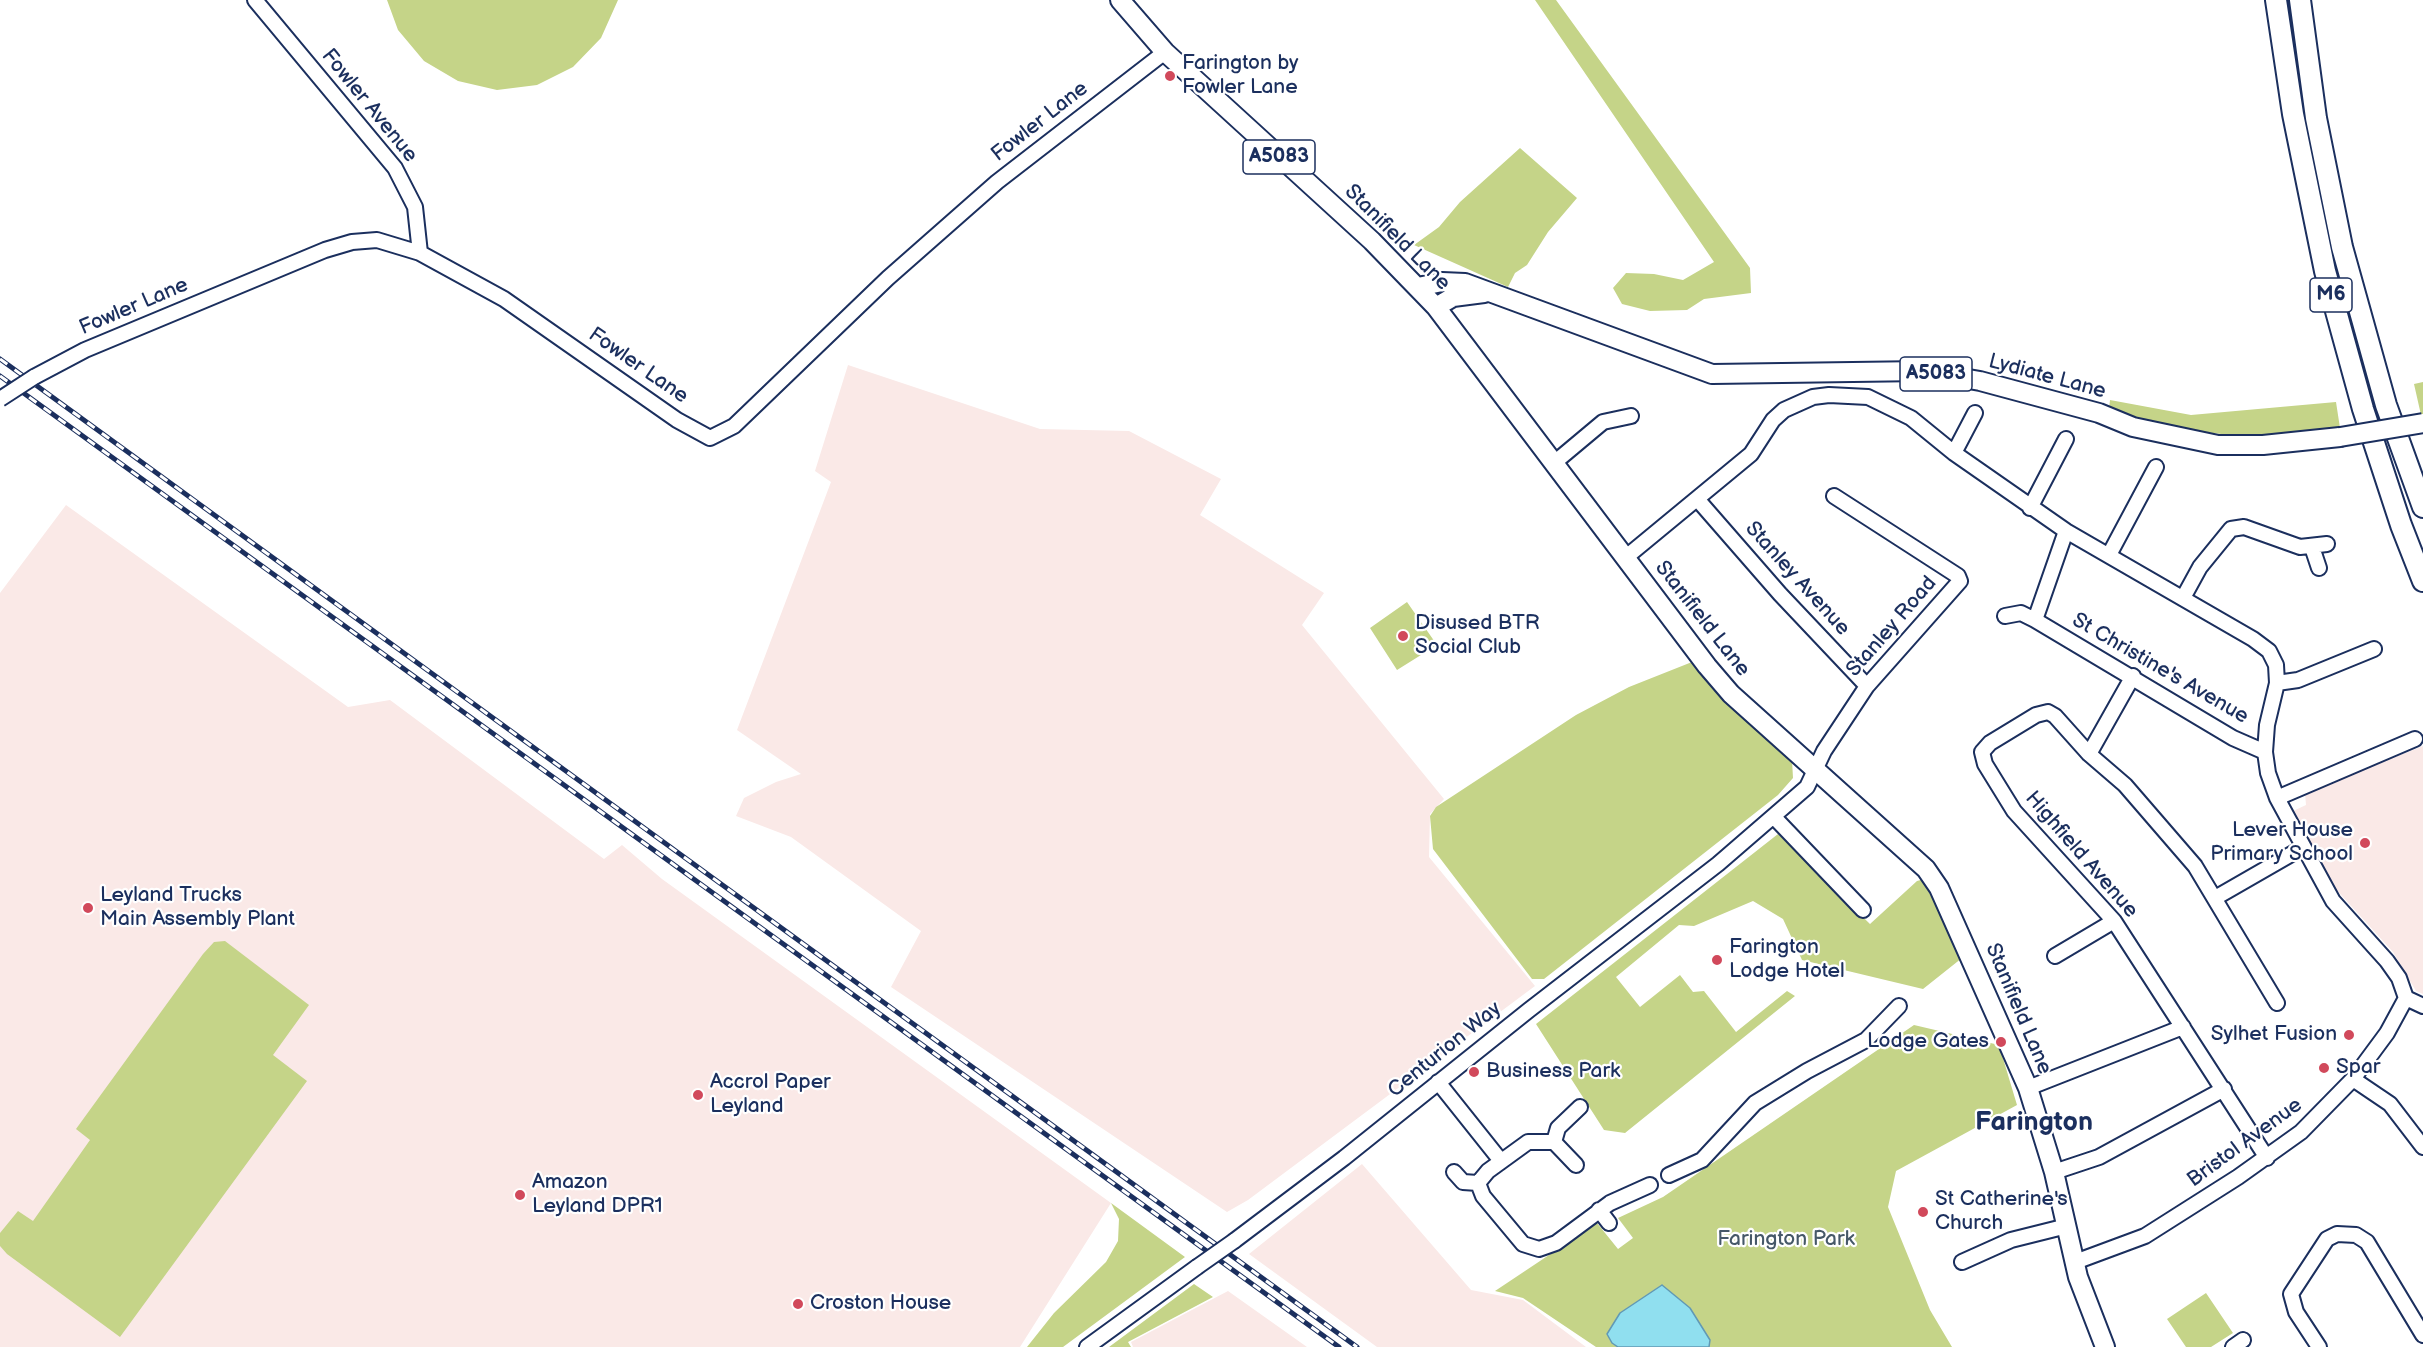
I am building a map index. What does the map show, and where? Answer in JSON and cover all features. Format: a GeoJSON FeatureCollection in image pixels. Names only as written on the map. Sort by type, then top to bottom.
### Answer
{"type":"FeatureCollection","features":[{"type":"Feature","properties":{"kind":"highway","name":"M6"},"geometry":{"type":"LineString","coordinates":[[2276,0],[2293,114],[2325,271],[2363,409],[2401,525],[2423,581]]}},
{"type":"Feature","properties":{"kind":"highway","name":"M6"},"geometry":{"type":"LineString","coordinates":[[2301,0],[2316,118],[2342,247],[2386,405],[2423,507]]}},
{"type":"Feature","properties":{"kind":"main road","name":"Stanifield Lane"},"geometry":{"type":"LineString","coordinates":[[1120,0],[1165,52],[1372,241],[1418,287],[1436,307],[1707,666],[1731,694],[1913,857],[1939,888],[2028,1088],[2054,1172],[2075,1262],[2093,1322],[2105,1347]]}},
{"type":"Feature","properties":{"kind":"main road","name":"Lydiate Lane"},"geometry":{"type":"LineString","coordinates":[[1418,287],[1453,282],[1465,283],[1712,374],[1923,372],[1980,381],[2099,413],[2133,427],[2197,442],[2222,445],[2263,445],[2340,437],[2423,423]]}},
{"type":"Feature","properties":{"kind":"main road","name":"Lydiate Lane"},"geometry":{"type":"LineString","coordinates":[[1436,307],[1453,297],[1488,293]]}},
{"type":"Feature","properties":{"kind":"street","name":"Fowler Avenue"},"geometry":{"type":"LineString","coordinates":[[255,0],[395,168],[415,207],[420,253]]}},
{"type":"Feature","properties":{"kind":"street","name":"Fowler Lane"},"geometry":{"type":"LineString","coordinates":[[0,399],[34,376],[85,350],[325,250],[352,242],[377,240],[420,253],[514,305],[677,420],[710,438],[735,426],[888,278],[997,182],[1165,52]]}},
{"type":"Feature","properties":{"kind":"street"},"geometry":{"type":"LineString","coordinates":[[1625,558],[1751,454],[1773,420],[1784,410],[1813,398],[1829,395],[1868,397],[1911,418],[1954,453],[2030,508],[2253,639],[2269,651],[2276,665],[2277,683],[2267,725],[2265,752],[2268,773],[2277,798],[2302,848],[2333,901],[2387,961],[2399,978],[2406,998],[2423,1006]]}},
{"type":"Feature","properties":{"kind":"street"},"geometry":{"type":"LineString","coordinates":[[1954,453],[1975,413]]}},
{"type":"Feature","properties":{"kind":"street"},"geometry":{"type":"LineString","coordinates":[[1554,463],[1604,422],[1631,416]]}},
{"type":"Feature","properties":{"kind":"street"},"geometry":{"type":"LineString","coordinates":[[2030,508],[2066,439]]}},
{"type":"Feature","properties":{"kind":"street"},"geometry":{"type":"LineString","coordinates":[[2109,555],[2156,467]]}},
{"type":"Feature","properties":{"kind":"street","name":"Stanley Road"},"geometry":{"type":"LineString","coordinates":[[1817,770],[1824,751],[1867,686],[1960,582],[1958,576],[1834,496]]}},
{"type":"Feature","properties":{"kind":"street","name":"Stanley Avenue"},"geometry":{"type":"LineString","coordinates":[[1698,500],[1780,594],[1867,686]]}},
{"type":"Feature","properties":{"kind":"street"},"geometry":{"type":"LineString","coordinates":[[2183,598],[2200,567],[2231,529],[2244,527],[2271,539],[2300,547],[2327,544]]}},
{"type":"Feature","properties":{"kind":"street"},"geometry":{"type":"LineString","coordinates":[[2036,620],[2066,531]]}},
{"type":"Feature","properties":{"kind":"street"},"geometry":{"type":"LineString","coordinates":[[2312,547],[2319,568]]}},
{"type":"Feature","properties":{"kind":"street","name":"St Christine's Avenue"},"geometry":{"type":"LineString","coordinates":[[2005,616],[2021,613],[2036,620],[2133,676],[2233,738],[2265,752]]}},
{"type":"Feature","properties":{"kind":"street"},"geometry":{"type":"LineString","coordinates":[[2277,683],[2298,680],[2374,649]]}},
{"type":"Feature","properties":{"kind":"street"},"geometry":{"type":"LineString","coordinates":[[2133,676],[2089,754],[2125,785],[2195,866],[2277,1003]]}},
{"type":"Feature","properties":{"kind":"street","name":"Highfield Avenue"},"geometry":{"type":"LineString","coordinates":[[2089,754],[2055,716],[2048,712],[2036,715],[1990,743],[1982,752],[1985,764],[2014,811],[2114,921],[2267,1158]]}},
{"type":"Feature","properties":{"kind":"street"},"geometry":{"type":"LineString","coordinates":[[2277,798],[2415,739]]}},
{"type":"Feature","properties":{"kind":"street","name":"Centurion Way"},"geometry":{"type":"LineString","coordinates":[[1087,1347],[1234,1241],[1774,817],[1807,787],[1817,770]]}},
{"type":"Feature","properties":{"kind":"street"},"geometry":{"type":"LineString","coordinates":[[1774,817],[1863,910]]}},
{"type":"Feature","properties":{"kind":"street"},"geometry":{"type":"LineString","coordinates":[[2215,898],[2302,848]]}},
{"type":"Feature","properties":{"kind":"street"},"geometry":{"type":"LineString","coordinates":[[2055,957],[2114,921]]}},
{"type":"Feature","properties":{"kind":"street","name":"Bristol Avenue"},"geometry":{"type":"LineString","coordinates":[[2075,1262],[2145,1236],[2267,1158],[2301,1132],[2354,1079],[2387,1033],[2406,998]]}},
{"type":"Feature","properties":{"kind":"street"},"geometry":{"type":"LineString","coordinates":[[1669,1175],[1702,1160],[1755,1103],[1866,1040],[1899,1006]]}},
{"type":"Feature","properties":{"kind":"street"},"geometry":{"type":"LineString","coordinates":[[2028,1088],[2183,1027]]}},
{"type":"Feature","properties":{"kind":"street"},"geometry":{"type":"LineString","coordinates":[[2354,1079],[2390,1104],[2423,1147]]}},
{"type":"Feature","properties":{"kind":"street"},"geometry":{"type":"LineString","coordinates":[[1438,1082],[1501,1161]]}},
{"type":"Feature","properties":{"kind":"street"},"geometry":{"type":"LineString","coordinates":[[2054,1172],[2099,1157],[2224,1089]]}},
{"type":"Feature","properties":{"kind":"street"},"geometry":{"type":"LineString","coordinates":[[1554,1142],[1558,1128],[1580,1107]]}},
{"type":"Feature","properties":{"kind":"street"},"geometry":{"type":"LineString","coordinates":[[1744,1113],[1756,1122]]}},
{"type":"Feature","properties":{"kind":"street"},"geometry":{"type":"LineString","coordinates":[[1454,1172],[1462,1182],[1478,1183],[1501,1161],[1528,1142],[1554,1142],[1576,1165]]}},
{"type":"Feature","properties":{"kind":"street"},"geometry":{"type":"LineString","coordinates":[[1478,1183],[1483,1196],[1523,1244],[1539,1250],[1556,1243],[1599,1210],[1650,1185]]}},
{"type":"Feature","properties":{"kind":"street"},"geometry":{"type":"LineString","coordinates":[[1599,1210],[1609,1223]]}},
{"type":"Feature","properties":{"kind":"street"},"geometry":{"type":"LineString","coordinates":[[1962,1262],[2011,1240],[2067,1226]]}},
{"type":"Feature","properties":{"kind":"street"},"geometry":{"type":"LineString","coordinates":[[2319,1347],[2296,1312],[2291,1294],[2327,1239],[2337,1234],[2356,1235],[2367,1242],[2423,1335]]}},
{"type":"Feature","properties":{"kind":"shaded area"},"geometry":{"type":"Polygon","coordinates":[[[848,365],[1040,429],[1129,431],[1221,479],[1200,515],[1324,593],[1302,625],[1444,799],[1430,814],[1429,857],[1535,986],[1248,1200],[1227,1212],[891,987],[921,931],[791,837],[736,816],[744,798],[776,782],[801,774],[737,730],[831,482],[815,471],[848,365]]]}},
{"type":"Feature","properties":{"kind":"shaded area"},"geometry":{"type":"Polygon","coordinates":[[[66,505],[348,707],[390,700],[604,859],[622,845],[662,879],[1111,1203],[1020,1347],[0,1347],[0,593],[66,505]]]}},
{"type":"Feature","properties":{"kind":"shaded area","name":"Lever House Primary School"},"geometry":{"type":"Polygon","coordinates":[[[2423,746],[2423,994],[2416,991],[2393,952],[2322,874],[2291,812],[2306,805],[2305,793],[2423,746]]]}},
{"type":"Feature","properties":{"kind":"shaded area"},"geometry":{"type":"Polygon","coordinates":[[[1362,1164],[1471,1290],[1523,1300],[1586,1347],[1377,1347],[1249,1254],[1362,1164]]]}},
{"type":"Feature","properties":{"kind":"shaded area"},"geometry":{"type":"Polygon","coordinates":[[[1228,1291],[1307,1347],[1133,1347],[1131,1342],[1228,1291]]]}},
{"type":"Feature","properties":{"kind":"green space"},"geometry":{"type":"Polygon","coordinates":[[[387,0],[618,0],[601,38],[573,67],[537,85],[497,90],[458,81],[424,61],[398,30],[387,0]]]}},
{"type":"Feature","properties":{"kind":"green space"},"geometry":{"type":"Polygon","coordinates":[[[1535,0],[1556,0],[1750,268],[1751,293],[1704,299],[1687,310],[1650,311],[1622,304],[1613,288],[1626,273],[1654,274],[1683,280],[1714,262],[1535,0]]]}},
{"type":"Feature","properties":{"kind":"green space"},"geometry":{"type":"Polygon","coordinates":[[[1520,148],[1577,198],[1548,232],[1527,265],[1515,273],[1508,287],[1414,245],[1439,227],[1460,202],[1520,148]]]}},
{"type":"Feature","properties":{"kind":"green space"},"geometry":{"type":"Polygon","coordinates":[[[2423,382],[2423,414],[2421,415],[2414,384],[2423,382]]]}},
{"type":"Feature","properties":{"kind":"green space"},"geometry":{"type":"Polygon","coordinates":[[[2110,400],[2191,415],[2336,402],[2340,428],[2283,436],[2230,435],[2178,429],[2109,409],[2110,400]]]}},
{"type":"Feature","properties":{"kind":"green space","name":"Disused BTR Social Club"},"geometry":{"type":"Polygon","coordinates":[[[1407,602],[1437,645],[1397,670],[1370,628],[1407,602]]]}},
{"type":"Feature","properties":{"kind":"green space"},"geometry":{"type":"Polygon","coordinates":[[[1692,662],[1786,751],[1792,760],[1793,778],[1778,795],[1544,979],[1532,979],[1433,849],[1430,816],[1436,807],[1576,715],[1629,687],[1692,662]]]}},
{"type":"Feature","properties":{"kind":"green space"},"geometry":{"type":"Polygon","coordinates":[[[1778,834],[1870,924],[1917,881],[1928,878],[1962,958],[1923,989],[1802,960],[1783,919],[1753,901],[1694,926],[1679,925],[1616,977],[1640,1007],[1680,975],[1693,992],[1704,991],[1736,1032],[1787,991],[1795,996],[1625,1133],[1604,1130],[1536,1024],[1778,834]]]}},
{"type":"Feature","properties":{"kind":"green space"},"geometry":{"type":"Polygon","coordinates":[[[225,941],[309,1005],[273,1055],[307,1081],[120,1337],[7,1254],[0,1246],[0,1233],[18,1211],[33,1221],[90,1140],[76,1129],[203,954],[214,942],[225,941]]]}},
{"type":"Feature","properties":{"kind":"green space","name":"Farington Park"},"geometry":{"type":"Polygon","coordinates":[[[1914,1025],[1999,1045],[2017,1105],[1896,1171],[1888,1207],[1930,1310],[1952,1347],[1596,1347],[1523,1298],[1495,1291],[1597,1223],[1618,1249],[1633,1238],[1618,1218],[1663,1197],[1914,1025]]]}},
{"type":"Feature","properties":{"kind":"green space"},"geometry":{"type":"Polygon","coordinates":[[[1111,1203],[1185,1257],[1063,1347],[1027,1347],[1054,1313],[1106,1262],[1118,1241],[1119,1219],[1111,1203]]]}},
{"type":"Feature","properties":{"kind":"green space"},"geometry":{"type":"Polygon","coordinates":[[[1194,1284],[1213,1297],[1128,1342],[1131,1347],[1109,1347],[1194,1284]]]}},
{"type":"Feature","properties":{"kind":"green space"},"geometry":{"type":"Polygon","coordinates":[[[2206,1293],[2233,1333],[2211,1347],[2186,1347],[2167,1319],[2206,1293]]]}},
{"type":"Feature","properties":{"kind":"water"},"geometry":{"type":"Polygon","coordinates":[[[1662,1285],[1690,1308],[1710,1340],[1709,1347],[1618,1347],[1612,1343],[1607,1334],[1620,1313],[1662,1285]]]}},
{"type":"Feature","properties":{"kind":"railway"},"geometry":{"type":"LineString","coordinates":[[0,359],[1357,1347]]}},
{"type":"Feature","properties":{"kind":"railway"},"geometry":{"type":"LineString","coordinates":[[0,376],[1339,1347]]}},
{"type":"Feature","properties":{"kind":"place","name":"Farington by Fowler Lane"},"geometry":{"type":"Point","coordinates":[1170,76]}},
{"type":"Feature","properties":{"kind":"place","name":"Disused BTR Social Club"},"geometry":{"type":"Point","coordinates":[1403,636]}},
{"type":"Feature","properties":{"kind":"place","name":"Lever House Primary School"},"geometry":{"type":"Point","coordinates":[2365,843]}},
{"type":"Feature","properties":{"kind":"place","name":"Leyland Trucks Main Assembly Plant"},"geometry":{"type":"Point","coordinates":[88,908]}},
{"type":"Feature","properties":{"kind":"place","name":"Farington Lodge Hotel"},"geometry":{"type":"Point","coordinates":[1717,960]}},
{"type":"Feature","properties":{"kind":"place","name":"Sylhet Fusion"},"geometry":{"type":"Point","coordinates":[2349,1035]}},
{"type":"Feature","properties":{"kind":"place","name":"Lodge Gates"},"geometry":{"type":"Point","coordinates":[2001,1042]}},
{"type":"Feature","properties":{"kind":"place","name":"Spar"},"geometry":{"type":"Point","coordinates":[2324,1068]}},
{"type":"Feature","properties":{"kind":"place","name":"Business Park"},"geometry":{"type":"Point","coordinates":[1474,1072]}},
{"type":"Feature","properties":{"kind":"place","name":"Accrol Paper Leyland"},"geometry":{"type":"Point","coordinates":[698,1095]}},
{"type":"Feature","properties":{"kind":"place","name":"Amazon Leyland DPR1"},"geometry":{"type":"Point","coordinates":[520,1195]}},
{"type":"Feature","properties":{"kind":"place","name":"St Catherine's Church"},"geometry":{"type":"Point","coordinates":[1923,1212]}},
{"type":"Feature","properties":{"kind":"place","name":"Croston House"},"geometry":{"type":"Point","coordinates":[798,1304]}},
{"type":"Feature","properties":{"kind":"district","name":"Farington"},"geometry":{"type":"Point","coordinates":[2034,1123]}}]}
